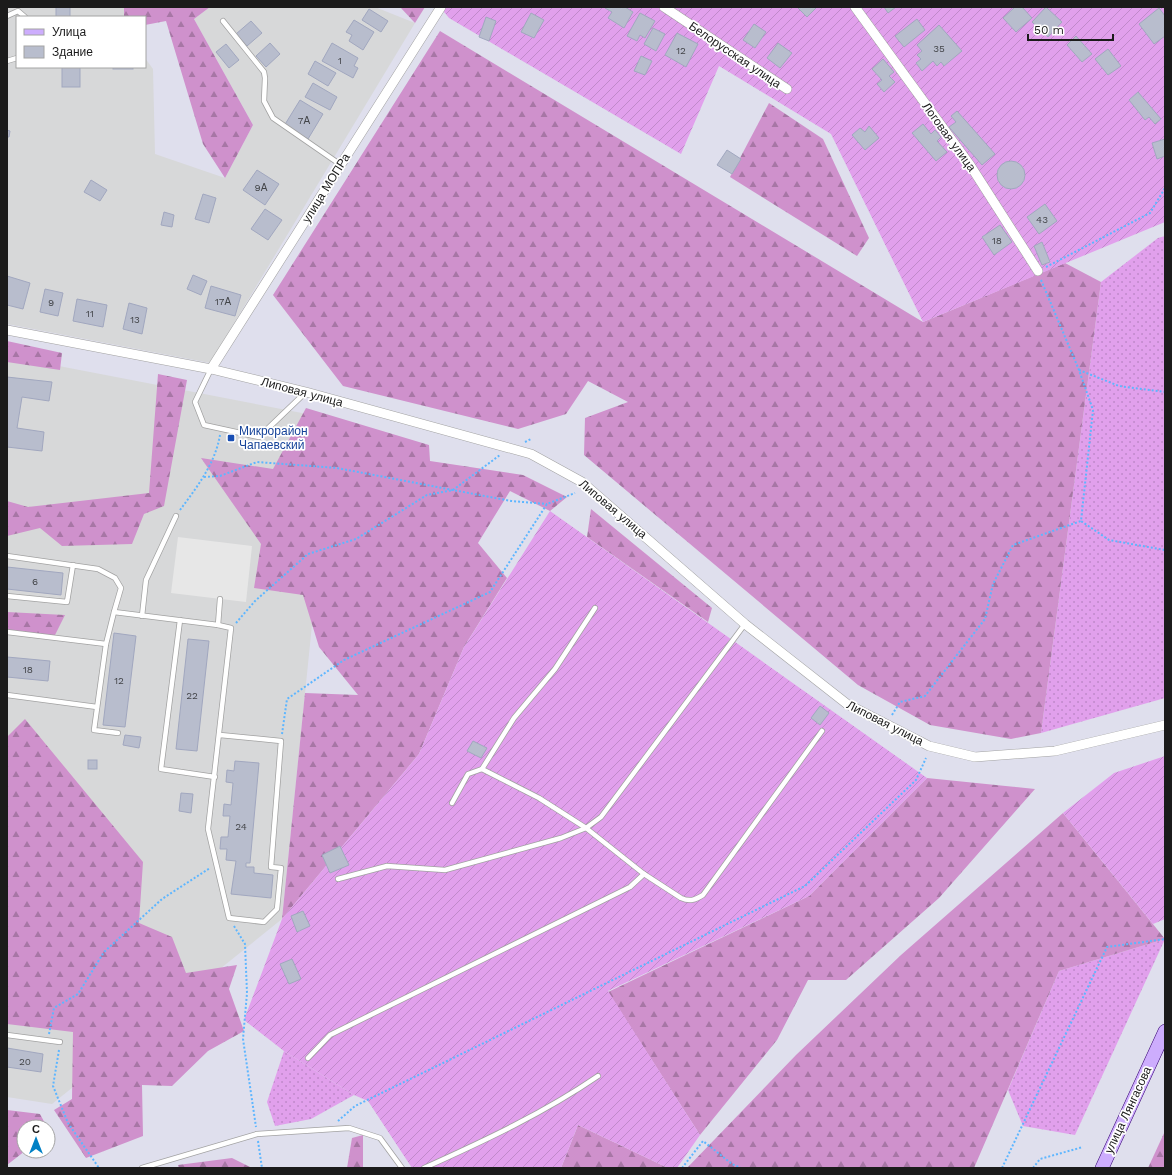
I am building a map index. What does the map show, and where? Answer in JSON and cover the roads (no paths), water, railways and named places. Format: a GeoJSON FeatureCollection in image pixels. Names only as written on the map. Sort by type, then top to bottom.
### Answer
{"type":"FeatureCollection","features":[{"type":"Feature","properties":{"kind":"main road","name":"улица Лянгасова"},"geometry":{"type":"LineString","coordinates":[[1102,1168],[1165,1031]]}},
{"type":"Feature","properties":{"kind":"street","name":"улица МОПРа"},"geometry":{"type":"LineString","coordinates":[[211,369],[441,7]]}},
{"type":"Feature","properties":{"kind":"street","name":"Белорусская улица"},"geometry":{"type":"LineString","coordinates":[[664,7],[787,89]]}},
{"type":"Feature","properties":{"kind":"street","name":"Логовая улица"},"geometry":{"type":"LineString","coordinates":[[855,7],[970,165],[1038,271]]}},
{"type":"Feature","properties":{"kind":"street","name":"Липовая улица"},"geometry":{"type":"LineString","coordinates":[[7,330],[211,369],[306,392],[508,449],[531,454],[582,482],[745,624],[847,704],[929,746],[975,757],[1055,751],[1165,724]]}},
{"type":"Feature","properties":{"kind":"lane"},"geometry":{"type":"LineString","coordinates":[[7,16],[20,9]]}},
{"type":"Feature","properties":{"kind":"lane"},"geometry":{"type":"LineString","coordinates":[[223,21],[264,72],[264,101],[274,118],[341,165]]}},
{"type":"Feature","properties":{"kind":"lane"},"geometry":{"type":"LineString","coordinates":[[211,369],[195,402],[204,425],[259,437],[306,392]]}},
{"type":"Feature","properties":{"kind":"lane"},"geometry":{"type":"LineString","coordinates":[[142,616],[146,580],[176,516]]}},
{"type":"Feature","properties":{"kind":"lane"},"geometry":{"type":"LineString","coordinates":[[7,556],[98,569],[115,578],[121,588],[106,644],[94,730],[118,733]]}},
{"type":"Feature","properties":{"kind":"lane"},"geometry":{"type":"LineString","coordinates":[[7,596],[67,602],[73,565]]}},
{"type":"Feature","properties":{"kind":"lane"},"geometry":{"type":"LineString","coordinates":[[218,625],[220,599]]}},
{"type":"Feature","properties":{"kind":"lane"},"geometry":{"type":"LineString","coordinates":[[452,803],[468,774],[482,769],[514,718],[555,669],[595,608]]}},
{"type":"Feature","properties":{"kind":"lane"},"geometry":{"type":"LineString","coordinates":[[114,612],[218,625],[231,628],[220,735],[208,829],[229,918],[264,922],[277,910],[281,868],[271,867],[281,741],[220,735]]}},
{"type":"Feature","properties":{"kind":"lane"},"geometry":{"type":"LineString","coordinates":[[180,620],[161,769],[215,777]]}},
{"type":"Feature","properties":{"kind":"lane"},"geometry":{"type":"LineString","coordinates":[[338,878],[387,866],[444,870],[561,838],[586,828],[601,817],[745,624]]}},
{"type":"Feature","properties":{"kind":"lane"},"geometry":{"type":"LineString","coordinates":[[7,632],[106,644]]}},
{"type":"Feature","properties":{"kind":"lane"},"geometry":{"type":"LineString","coordinates":[[7,695],[97,707]]}},
{"type":"Feature","properties":{"kind":"lane"},"geometry":{"type":"LineString","coordinates":[[482,769],[539,798],[586,828],[644,874],[688,901],[696,900],[703,895],[822,731]]}},
{"type":"Feature","properties":{"kind":"lane"},"geometry":{"type":"LineString","coordinates":[[308,1058],[330,1035],[630,887],[644,874]]}},
{"type":"Feature","properties":{"kind":"lane"},"geometry":{"type":"LineString","coordinates":[[7,1035],[60,1042]]}},
{"type":"Feature","properties":{"kind":"lane"},"geometry":{"type":"LineString","coordinates":[[424,1168],[507,1128],[572,1094],[598,1076]]}},
{"type":"Feature","properties":{"kind":"lane"},"geometry":{"type":"LineString","coordinates":[[142,1168],[257,1134],[349,1128],[380,1138],[402,1168]]}},
{"type":"Feature","properties":{"kind":"place","name":"Микрорайон Чапаевский"},"geometry":{"type":"Point","coordinates":[231,438]}}]}
